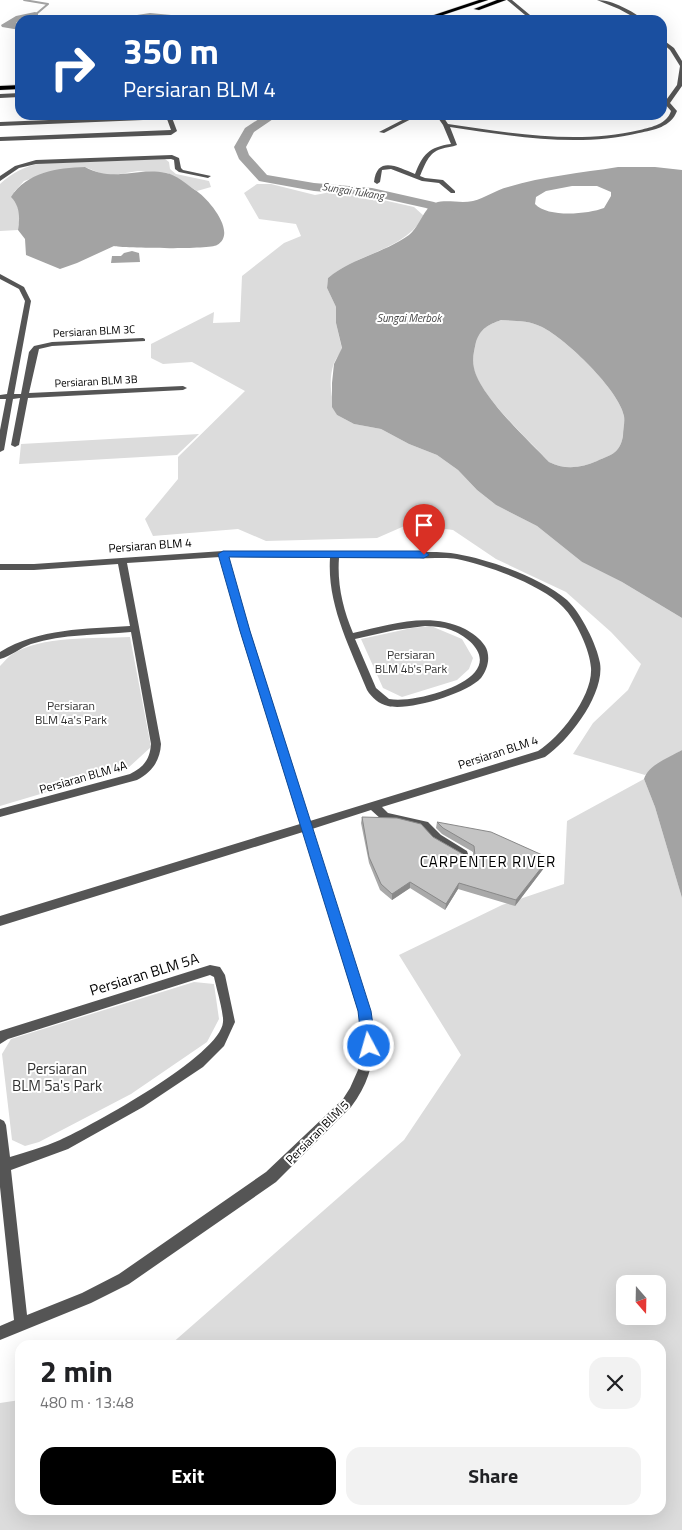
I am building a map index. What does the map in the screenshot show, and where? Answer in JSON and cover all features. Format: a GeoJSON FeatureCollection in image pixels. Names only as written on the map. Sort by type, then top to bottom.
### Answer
{"type":"FeatureCollection","features":[{"type":"Feature","properties":{"kind":"highway"},"geometry":{"type":"LineString","coordinates":[[438,15],[485,0]]}},
{"type":"Feature","properties":{"kind":"highway"},"geometry":{"type":"LineString","coordinates":[[457,15],[503,0]]}},
{"type":"Feature","properties":{"kind":"highway"},"geometry":{"type":"LineString","coordinates":[[1,84],[15,83]]}},
{"type":"Feature","properties":{"kind":"highway"},"geometry":{"type":"LineString","coordinates":[[1,84],[15,86]]}},
{"type":"Feature","properties":{"kind":"street"},"geometry":{"type":"LineString","coordinates":[[509,0],[528,15]]}},
{"type":"Feature","properties":{"kind":"street"},"geometry":{"type":"LineString","coordinates":[[599,0],[633,15]]}},
{"type":"Feature","properties":{"kind":"street"},"geometry":{"type":"LineString","coordinates":[[446,125],[511,134],[563,138],[607,137],[638,132],[658,126],[669,120],[673,114],[674,111],[667,103],[680,85],[682,66],[672,49],[667,44]]}},
{"type":"Feature","properties":{"kind":"street"},"geometry":{"type":"LineString","coordinates":[[0,96],[15,95]]}},
{"type":"Feature","properties":{"kind":"street"},"geometry":{"type":"LineString","coordinates":[[0,124],[84,120]]}},
{"type":"Feature","properties":{"kind":"street"},"geometry":{"type":"LineString","coordinates":[[0,139],[168,134],[174,132],[170,120]]}},
{"type":"Feature","properties":{"kind":"street"},"geometry":{"type":"LineString","coordinates":[[382,132],[406,120]]}},
{"type":"Feature","properties":{"kind":"street"},"geometry":{"type":"LineString","coordinates":[[417,176],[428,152],[438,147],[454,145],[442,120]]}},
{"type":"Feature","properties":{"kind":"street"},"geometry":{"type":"LineString","coordinates":[[0,179],[17,167],[41,161],[172,157],[176,158],[178,169],[181,171],[208,176]]}},
{"type":"Feature","properties":{"kind":"street"},"geometry":{"type":"LineString","coordinates":[[376,182],[378,172],[386,167],[417,176],[424,180],[442,182],[453,192]]}},
{"type":"Feature","properties":{"kind":"street"},"geometry":{"type":"LineString","coordinates":[[0,276],[22,288],[28,301],[0,450]]}},
{"type":"Feature","properties":{"kind":"street","name":"Persiaran BLM 3C"},"geometry":{"type":"LineString","coordinates":[[25,395],[33,352],[36,347],[52,344],[143,340]]}},
{"type":"Feature","properties":{"kind":"street","name":"Persiaran BLM 3B"},"geometry":{"type":"LineString","coordinates":[[0,397],[183,388]]}},
{"type":"Feature","properties":{"kind":"street"},"geometry":{"type":"LineString","coordinates":[[15,445],[25,395]]}},
{"type":"Feature","properties":{"kind":"street","name":"Persiaran BLM 4"},"geometry":{"type":"LineString","coordinates":[[0,567],[41,567],[223,554],[455,556],[474,560],[521,578],[555,595],[571,608],[591,645],[596,662],[596,681],[592,694],[555,745],[541,754],[0,921]]}},
{"type":"Feature","properties":{"kind":"street","name":"Persiaran BLM 5"},"geometry":{"type":"LineString","coordinates":[[0,1333],[86,1298],[124,1279],[271,1177],[357,1091],[368,1060],[369,1046],[364,1011],[240,617],[223,554]]}},
{"type":"Feature","properties":{"kind":"street"},"geometry":{"type":"LineString","coordinates":[[335,554],[333,565],[334,592],[351,637],[372,690],[385,701],[392,704],[411,702],[464,685],[478,675],[484,662],[484,655],[478,643],[463,632],[443,624],[428,622],[351,637]]}},
{"type":"Feature","properties":{"kind":"street","name":"Persiaran BLM 4A"},"geometry":{"type":"LineString","coordinates":[[0,813],[140,774],[153,763],[156,754],[156,744],[122,560]]}},
{"type":"Feature","properties":{"kind":"street"},"geometry":{"type":"LineString","coordinates":[[0,656],[17,644],[37,639],[134,629]]}},
{"type":"Feature","properties":{"kind":"street"},"geometry":{"type":"LineString","coordinates":[[372,805],[384,816],[424,825],[437,838],[468,857]]}},
{"type":"Feature","properties":{"kind":"street","name":"Persiaran BLM 5A"},"geometry":{"type":"LineString","coordinates":[[0,1038],[146,989],[210,970],[216,971],[219,975],[229,1014],[227,1029],[220,1042],[199,1063],[139,1103],[62,1145],[4,1166]]}},
{"type":"Feature","properties":{"kind":"street"},"geometry":{"type":"LineString","coordinates":[[0,1125],[21,1325]]}},
{"type":"Feature","properties":{"kind":"green space"},"geometry":{"type":"Polygon","coordinates":[[[165,159],[169,162],[170,169],[176,174],[209,181],[211,187],[197,191],[168,173],[138,171],[107,176],[85,167],[36,177],[24,181],[14,192],[20,216],[18,230],[0,231],[0,184],[24,168],[41,163],[165,159]]]}},
{"type":"Feature","properties":{"kind":"green space"},"geometry":{"type":"Polygon","coordinates":[[[257,184],[271,184],[315,195],[331,192],[383,200],[414,207],[424,216],[405,237],[352,263],[328,278],[327,288],[336,307],[336,323],[342,349],[334,363],[331,376],[333,403],[337,415],[354,424],[381,429],[409,444],[437,455],[458,470],[477,490],[496,505],[537,526],[582,562],[622,582],[682,618],[682,750],[657,765],[645,775],[573,754],[593,723],[628,690],[641,664],[611,632],[566,592],[496,559],[453,530],[409,524],[377,538],[266,541],[238,529],[153,536],[145,519],[178,479],[178,457],[245,391],[192,362],[163,364],[151,358],[151,344],[214,312],[213,323],[240,322],[242,276],[284,243],[301,236],[296,224],[259,219],[244,193],[257,184]]]}},
{"type":"Feature","properties":{"kind":"green space"},"geometry":{"type":"Polygon","coordinates":[[[501,320],[527,322],[542,327],[564,342],[590,366],[612,393],[620,405],[624,416],[622,440],[615,452],[585,465],[567,467],[555,465],[549,462],[507,418],[478,380],[473,362],[476,342],[480,333],[489,325],[501,320]]]}},
{"type":"Feature","properties":{"kind":"green space"},"geometry":{"type":"Polygon","coordinates":[[[199,434],[177,455],[19,464],[21,444],[199,434]]]}},
{"type":"Feature","properties":{"kind":"green space","name":"Persiaran BLM 4b's Park"},"geometry":{"type":"Polygon","coordinates":[[[431,626],[462,639],[473,658],[469,669],[457,680],[402,697],[383,688],[361,639],[412,628],[431,626]]]}},
{"type":"Feature","properties":{"kind":"green space","name":"Persiaran BLM 4a's Park"},"geometry":{"type":"Polygon","coordinates":[[[130,637],[151,747],[128,768],[0,806],[0,666],[11,655],[37,644],[69,639],[130,637]]]}},
{"type":"Feature","properties":{"kind":"green space"},"geometry":{"type":"Polygon","coordinates":[[[644,779],[655,807],[682,898],[682,1530],[0,1530],[0,1403],[15,1401],[15,1515],[666,1515],[666,1340],[176,1340],[404,1140],[461,1055],[399,955],[502,905],[564,884],[567,821],[644,779]]]}},
{"type":"Feature","properties":{"kind":"green space","name":"Persiaran BLM 5a's Park"},"geometry":{"type":"Polygon","coordinates":[[[194,982],[214,984],[219,1019],[207,1042],[131,1094],[39,1142],[25,1146],[12,1140],[2,1054],[11,1039],[194,982]]]}},
{"type":"Feature","properties":{"kind":"water"},"geometry":{"type":"Polygon","coordinates":[[[85,167],[106,174],[155,172],[173,175],[207,200],[223,224],[223,240],[217,245],[198,248],[114,246],[60,269],[26,255],[25,239],[18,230],[18,208],[11,197],[25,182],[34,177],[54,170],[85,167]]]}},
{"type":"Feature","properties":{"kind":"water","name":"Sungai Merbok"},"geometry":{"type":"Polygon","coordinates":[[[618,167],[655,167],[682,170],[682,618],[622,582],[582,562],[537,526],[496,505],[477,490],[458,470],[437,455],[409,444],[381,429],[354,424],[337,415],[332,407],[334,364],[342,348],[336,323],[336,307],[327,288],[328,278],[347,265],[409,235],[428,208],[435,203],[444,201],[473,201],[504,188],[522,183],[618,167]],[[572,186],[546,191],[536,197],[535,204],[541,208],[558,213],[579,213],[604,208],[611,196],[611,192],[597,186],[572,186]],[[501,320],[489,325],[480,333],[476,342],[473,361],[478,379],[485,392],[506,418],[549,462],[555,465],[573,467],[585,465],[615,452],[622,440],[624,416],[620,405],[612,393],[590,366],[564,342],[542,327],[527,322],[501,320]]]}},
{"type":"Feature","properties":{"kind":"water"},"geometry":{"type":"Polygon","coordinates":[[[132,251],[139,253],[140,262],[111,263],[112,256],[121,256],[132,251]]]}},
{"type":"Feature","properties":{"kind":"water"},"geometry":{"type":"Polygon","coordinates":[[[682,750],[682,898],[655,807],[644,779],[646,774],[655,766],[682,750]]]}},
{"type":"Feature","properties":{"kind":"building","name":"CARPENTER RIVER"},"geometry":{"type":"Polygon","coordinates":[[[362,817],[397,818],[421,824],[433,837],[468,857],[475,855],[474,846],[443,828],[437,822],[491,832],[549,858],[516,900],[459,883],[446,904],[410,882],[392,894],[381,884],[369,857],[362,817]]]}},
{"type":"Feature","properties":{"kind":"waterway"},"geometry":{"type":"LineString","coordinates":[[24,0],[48,4],[35,15]]}},
{"type":"Feature","properties":{"kind":"waterway","name":"Sungai Tukang"},"geometry":{"type":"LineString","coordinates":[[15,20],[6,25],[15,26]]}},
{"type":"Feature","properties":{"kind":"waterway","name":"Sungai Tukang"},"geometry":{"type":"LineString","coordinates":[[265,120],[249,130],[240,147],[243,156],[263,178],[314,187],[372,192],[430,205],[456,216]]}},
{"type":"Feature","properties":{"kind":"district","name":"CARPENTER RIVER"},"geometry":{"type":"Point","coordinates":[488,861]}},
{"type":"Feature","properties":{"kind":"route"},"geometry":{"type":"LineString","coordinates":[[369,1046],[364,1011],[348,955],[237,606],[223,554],[424,555]]}}]}
